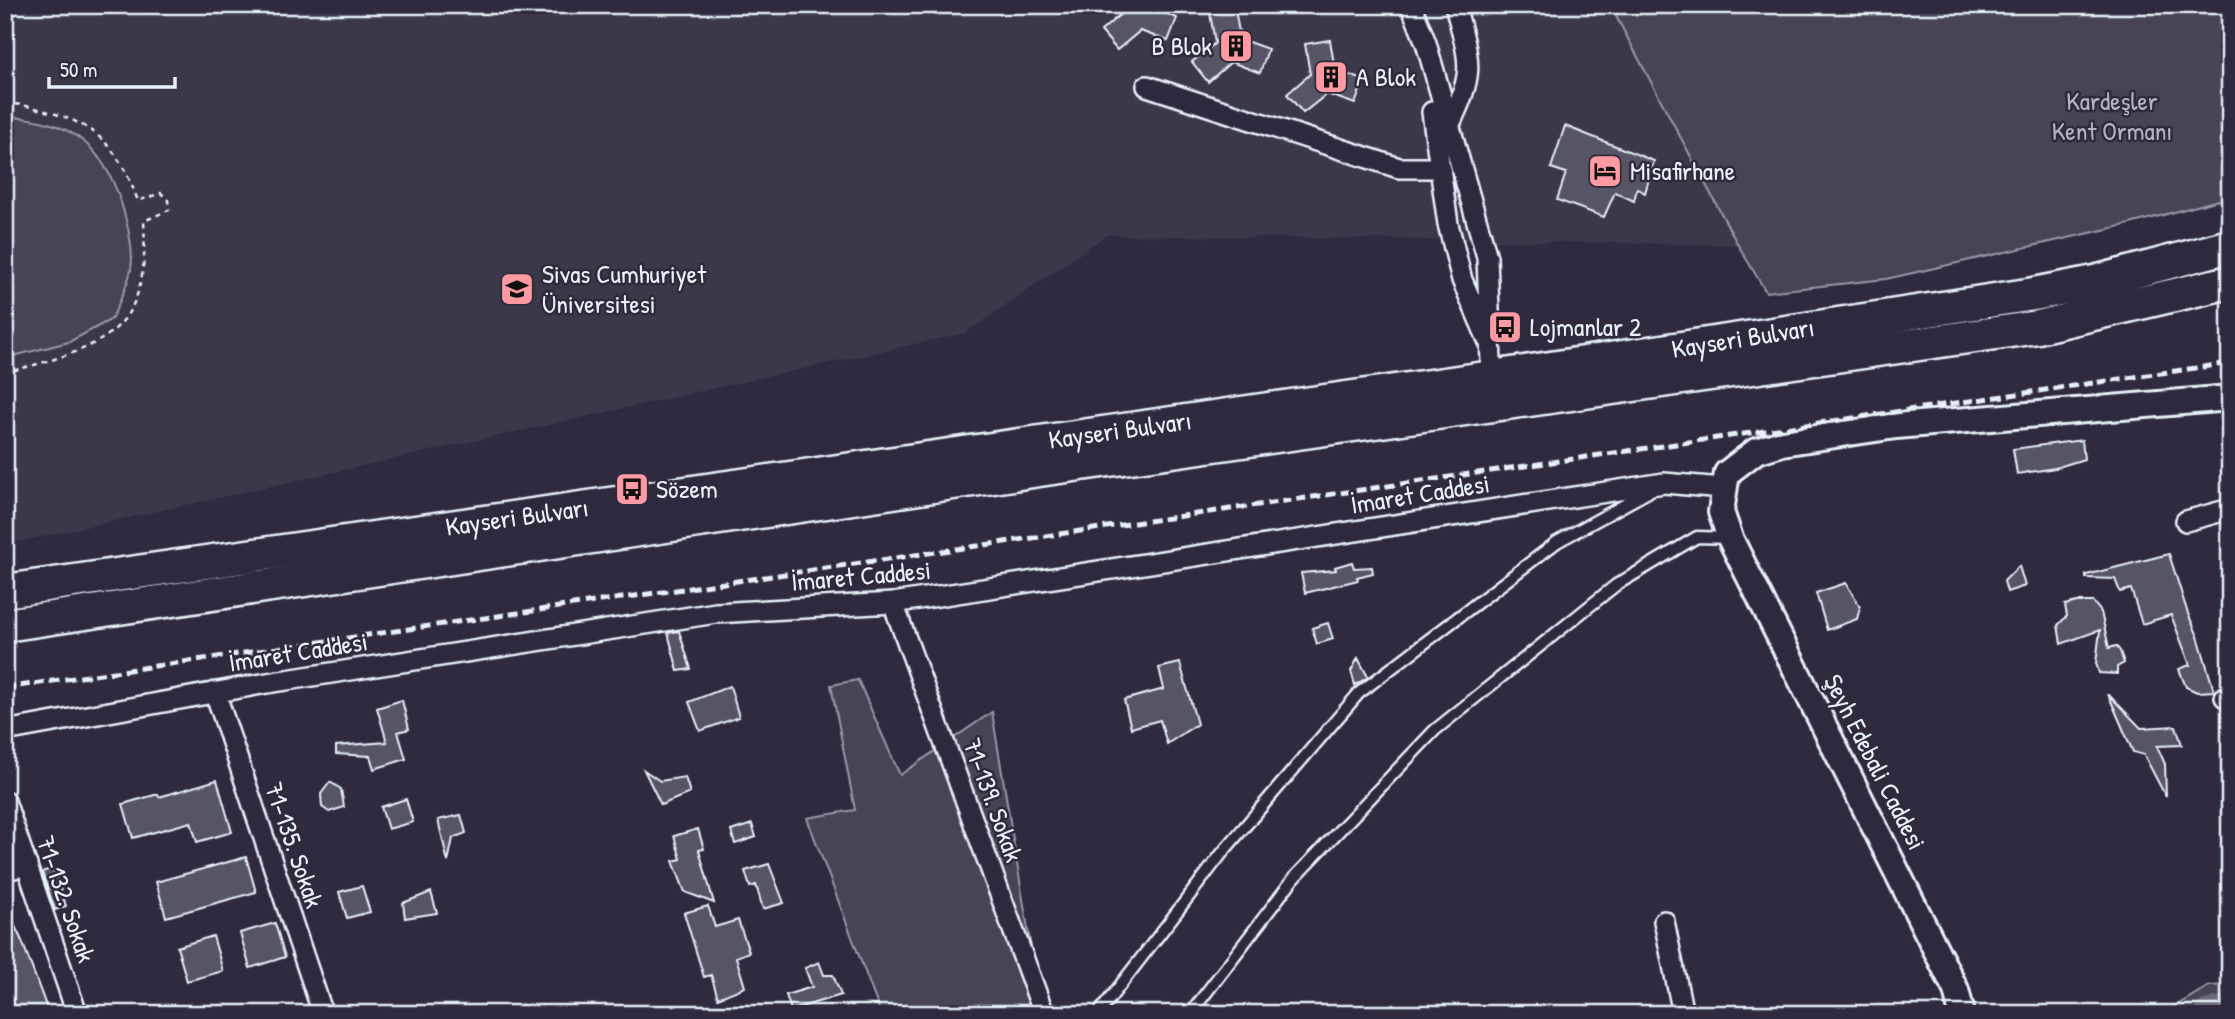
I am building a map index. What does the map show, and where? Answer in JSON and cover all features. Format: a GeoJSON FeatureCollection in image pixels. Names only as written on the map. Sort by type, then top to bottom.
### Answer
{"type":"FeatureCollection","features":[{"type":"Feature","properties":{"kind":"highway","name":"Kayseri Bulvarı"},"geometry":{"type":"LineString","coordinates":[[5,625],[1032,471],[1492,392],[2034,294],[2095,282],[2230,246]]}},
{"type":"Feature","properties":{"kind":"highway","name":"Kayseri Bulvarı"},"geometry":{"type":"LineString","coordinates":[[5,591],[1492,392],[2038,327],[2230,282]]}},
{"type":"Feature","properties":{"kind":"street"},"geometry":{"type":"LineString","coordinates":[[1399,5],[1415,48],[1437,133],[1448,224],[1462,281],[1490,344]]}},
{"type":"Feature","properties":{"kind":"street"},"geometry":{"type":"LineString","coordinates":[[1411,5],[1426,43],[1487,257],[1492,316],[1492,392]]}},
{"type":"Feature","properties":{"kind":"street"},"geometry":{"type":"LineString","coordinates":[[1448,126],[1464,95],[1470,63],[1455,5]]}},
{"type":"Feature","properties":{"kind":"street"},"geometry":{"type":"LineString","coordinates":[[1147,86],[1399,168],[1441,168]]}},
{"type":"Feature","properties":{"kind":"street"},"geometry":{"type":"LineString","coordinates":[[1723,488],[1727,473],[1740,463],[1756,451],[1782,443],[1896,426],[2230,398]]}},
{"type":"Feature","properties":{"kind":"street","name":"İmaret Caddesi"},"geometry":{"type":"LineString","coordinates":[[5,731],[215,692],[716,613],[893,603],[1664,483],[1723,488]]}},
{"type":"Feature","properties":{"kind":"street","name":"Şeyh Edebali Caddesi"},"geometry":{"type":"LineString","coordinates":[[1723,488],[1721,512],[1730,538],[1956,990],[1962,1014]]}},
{"type":"Feature","properties":{"kind":"street"},"geometry":{"type":"LineString","coordinates":[[2186,521],[2230,509]]}},
{"type":"Feature","properties":{"kind":"street","name":"71-139. Sokak"},"geometry":{"type":"LineString","coordinates":[[893,603],[1044,1014]]}},
{"type":"Feature","properties":{"kind":"street","name":"71-135. Sokak"},"geometry":{"type":"LineString","coordinates":[[215,692],[323,1014]]}},
{"type":"Feature","properties":{"kind":"street","name":"71-132. Sokak"},"geometry":{"type":"LineString","coordinates":[[5,801],[77,1014]]}},
{"type":"Feature","properties":{"kind":"street"},"geometry":{"type":"LineString","coordinates":[[5,870],[27,865]]}},
{"type":"Feature","properties":{"kind":"street"},"geometry":{"type":"LineString","coordinates":[[1664,921],[1683,1014]]}},
{"type":"Feature","properties":{"kind":"lane"},"geometry":{"type":"LineString","coordinates":[[1098,1014],[1223,852],[1359,693],[1557,542],[1664,483]]}},
{"type":"Feature","properties":{"kind":"lane"},"geometry":{"type":"LineString","coordinates":[[1190,1014],[1294,878],[1435,730],[1616,585],[1697,537],[1730,538]]}},
{"type":"Feature","properties":{"kind":"path"},"geometry":{"type":"LineString","coordinates":[[5,104],[74,119],[103,139],[126,166],[138,201],[161,193],[168,200],[169,210],[144,221],[139,292],[122,325],[106,339],[68,356],[5,373]]}},
{"type":"Feature","properties":{"kind":"shaded area","name":"Sivas Cumhuriyet Üniversitesi"},"geometry":{"type":"Polygon","coordinates":[[[5,5],[1610,5],[1738,245],[1107,235],[966,333],[5,545],[5,5]]]}},
{"type":"Feature","properties":{"kind":"green space","name":"Kardeşler Kent Ormanı"},"geometry":{"type":"Polygon","coordinates":[[[1610,5],[2230,5],[2230,197],[2130,224],[1886,279],[1766,292],[1738,245],[1610,5]]]}},
{"type":"Feature","properties":{"kind":"green space"},"geometry":{"type":"Polygon","coordinates":[[[5,117],[51,124],[85,142],[98,156],[118,193],[128,228],[132,256],[128,282],[112,319],[69,342],[5,358],[5,117]]]}},
{"type":"Feature","properties":{"kind":"green space"},"geometry":{"type":"Polygon","coordinates":[[[858,680],[900,775],[992,712],[1042,1014],[881,1014],[807,818],[855,810],[831,685],[858,680]]]}},
{"type":"Feature","properties":{"kind":"green space"},"geometry":{"type":"Polygon","coordinates":[[[2230,985],[2230,1014],[2162,1014],[2209,986],[2230,985]]]}},
{"type":"Feature","properties":{"kind":"building"},"geometry":{"type":"Polygon","coordinates":[[[1123,5],[1148,5],[1177,18],[1168,41],[1140,31],[1117,50],[1101,31],[1124,11],[1123,5]]]}},
{"type":"Feature","properties":{"kind":"building","name":"B Blok"},"geometry":{"type":"Polygon","coordinates":[[[1235,9],[1240,39],[1268,49],[1260,73],[1231,62],[1208,82],[1192,62],[1215,43],[1210,13],[1235,9]]]}},
{"type":"Feature","properties":{"kind":"building","name":"A Blok"},"geometry":{"type":"Polygon","coordinates":[[[1330,40],[1335,70],[1364,80],[1355,104],[1327,94],[1303,113],[1287,94],[1310,74],[1305,44],[1330,40]]]}},
{"type":"Feature","properties":{"kind":"building","name":"Misafirhane"},"geometry":{"type":"Polygon","coordinates":[[[1565,126],[1654,161],[1645,193],[1637,188],[1634,201],[1615,192],[1604,217],[1557,200],[1566,173],[1551,168],[1565,126]]]}},
{"type":"Feature","properties":{"kind":"building"},"geometry":{"type":"Polygon","coordinates":[[[2082,440],[2084,459],[2055,468],[2017,474],[2013,449],[2082,440]]]}},
{"type":"Feature","properties":{"kind":"building"},"geometry":{"type":"Polygon","coordinates":[[[2169,554],[2214,691],[2197,692],[2186,687],[2179,669],[2190,665],[2171,615],[2142,624],[2131,589],[2120,592],[2115,579],[2086,578],[2086,575],[2169,554]]]}},
{"type":"Feature","properties":{"kind":"building"},"geometry":{"type":"Polygon","coordinates":[[[1352,562],[1354,568],[1372,567],[1373,573],[1357,577],[1358,580],[1305,593],[1301,573],[1336,570],[1335,567],[1352,562]]]}},
{"type":"Feature","properties":{"kind":"building"},"geometry":{"type":"Polygon","coordinates":[[[2019,566],[2025,586],[2007,592],[2004,581],[2019,566]]]}},
{"type":"Feature","properties":{"kind":"building"},"geometry":{"type":"Polygon","coordinates":[[[1846,583],[1860,607],[1857,619],[1827,630],[1816,593],[1846,583]]]}},
{"type":"Feature","properties":{"kind":"building"},"geometry":{"type":"Polygon","coordinates":[[[2093,602],[2101,612],[2109,648],[2116,646],[2124,663],[2117,667],[2117,674],[2099,673],[2096,663],[2100,630],[2061,644],[2058,625],[2067,616],[2065,605],[2093,602]]]}},
{"type":"Feature","properties":{"kind":"building"},"geometry":{"type":"Polygon","coordinates":[[[1328,623],[1333,639],[1317,644],[1312,628],[1328,623]]]}},
{"type":"Feature","properties":{"kind":"building"},"geometry":{"type":"Polygon","coordinates":[[[679,631],[691,669],[678,671],[668,633],[679,631]]]}},
{"type":"Feature","properties":{"kind":"building"},"geometry":{"type":"Polygon","coordinates":[[[1358,658],[1368,677],[1355,685],[1351,671],[1358,658]]]}},
{"type":"Feature","properties":{"kind":"building"},"geometry":{"type":"Polygon","coordinates":[[[1180,663],[1197,724],[1167,744],[1160,720],[1131,728],[1124,700],[1164,689],[1159,668],[1180,663]]]}},
{"type":"Feature","properties":{"kind":"building"},"geometry":{"type":"Polygon","coordinates":[[[730,686],[739,717],[700,731],[689,702],[730,686]]]}},
{"type":"Feature","properties":{"kind":"building"},"geometry":{"type":"Polygon","coordinates":[[[2108,694],[2141,728],[2176,726],[2182,745],[2157,746],[2165,764],[2166,797],[2144,755],[2133,752],[2108,694]]]}},
{"type":"Feature","properties":{"kind":"building"},"geometry":{"type":"Polygon","coordinates":[[[402,700],[409,729],[398,732],[406,759],[374,769],[370,756],[336,754],[336,746],[387,742],[377,708],[402,700]]]}},
{"type":"Feature","properties":{"kind":"building"},"geometry":{"type":"Polygon","coordinates":[[[644,770],[660,781],[685,777],[690,793],[661,805],[644,770]]]}},
{"type":"Feature","properties":{"kind":"building"},"geometry":{"type":"Polygon","coordinates":[[[217,780],[232,832],[197,842],[191,822],[133,838],[123,804],[158,794],[159,797],[217,780]]]}},
{"type":"Feature","properties":{"kind":"building"},"geometry":{"type":"Polygon","coordinates":[[[330,782],[341,789],[344,807],[329,812],[322,807],[321,794],[330,782]]]}},
{"type":"Feature","properties":{"kind":"building"},"geometry":{"type":"Polygon","coordinates":[[[406,799],[413,822],[388,829],[381,807],[406,799]]]}},
{"type":"Feature","properties":{"kind":"building"},"geometry":{"type":"Polygon","coordinates":[[[461,815],[466,833],[453,838],[448,862],[438,820],[461,815]]]}},
{"type":"Feature","properties":{"kind":"building"},"geometry":{"type":"Polygon","coordinates":[[[752,824],[756,837],[735,844],[731,831],[752,824]]]}},
{"type":"Feature","properties":{"kind":"building"},"geometry":{"type":"Polygon","coordinates":[[[698,829],[704,849],[699,850],[714,903],[685,892],[673,861],[681,859],[674,836],[698,829]]]}},
{"type":"Feature","properties":{"kind":"building"},"geometry":{"type":"Polygon","coordinates":[[[246,857],[256,892],[166,917],[156,882],[246,857]]]}},
{"type":"Feature","properties":{"kind":"building"},"geometry":{"type":"Polygon","coordinates":[[[769,864],[784,903],[763,909],[756,885],[750,887],[745,871],[769,864]]]}},
{"type":"Feature","properties":{"kind":"building"},"geometry":{"type":"Polygon","coordinates":[[[53,868],[66,906],[55,910],[42,872],[53,868]]]}},
{"type":"Feature","properties":{"kind":"building"},"geometry":{"type":"Polygon","coordinates":[[[362,886],[370,912],[347,918],[339,892],[362,886]]]}},
{"type":"Feature","properties":{"kind":"building"},"geometry":{"type":"Polygon","coordinates":[[[431,892],[437,913],[405,918],[403,903],[431,892]]]}},
{"type":"Feature","properties":{"kind":"building"},"geometry":{"type":"Polygon","coordinates":[[[5,905],[22,941],[49,1014],[11,1014],[5,997],[5,905]]]}},
{"type":"Feature","properties":{"kind":"building"},"geometry":{"type":"Polygon","coordinates":[[[708,906],[715,927],[738,920],[749,952],[736,957],[745,987],[718,998],[711,975],[704,977],[684,913],[708,906]]]}},
{"type":"Feature","properties":{"kind":"building"},"geometry":{"type":"Polygon","coordinates":[[[275,923],[285,957],[250,968],[240,933],[275,923]]]}},
{"type":"Feature","properties":{"kind":"building"},"geometry":{"type":"Polygon","coordinates":[[[213,936],[223,971],[187,981],[177,947],[213,936]]]}},
{"type":"Feature","properties":{"kind":"building"},"geometry":{"type":"Polygon","coordinates":[[[819,962],[824,975],[833,975],[841,995],[791,1010],[786,995],[812,987],[805,968],[819,962]]]}},
{"type":"Feature","properties":{"kind":"waterway"},"geometry":{"type":"LineString","coordinates":[[2209,1014],[2230,1009]]}},
{"type":"Feature","properties":{"kind":"railway"},"geometry":{"type":"LineString","coordinates":[[5,688],[2230,363]]}},
{"type":"Feature","properties":{"kind":"place","name":"B Blok"},"geometry":{"type":"Point","coordinates":[1236,46]}},
{"type":"Feature","properties":{"kind":"place","name":"A Blok"},"geometry":{"type":"Point","coordinates":[1331,77]}},
{"type":"Feature","properties":{"kind":"place","name":"Misafirhane"},"geometry":{"type":"Point","coordinates":[1605,171]}},
{"type":"Feature","properties":{"kind":"place","name":"Sivas Cumhuriyet Üniversitesi"},"geometry":{"type":"Point","coordinates":[517,289]}},
{"type":"Feature","properties":{"kind":"place","name":"Lojmanlar 2"},"geometry":{"type":"Point","coordinates":[1505,327]}},
{"type":"Feature","properties":{"kind":"place","name":"Sözem"},"geometry":{"type":"Point","coordinates":[632,489]}}]}
